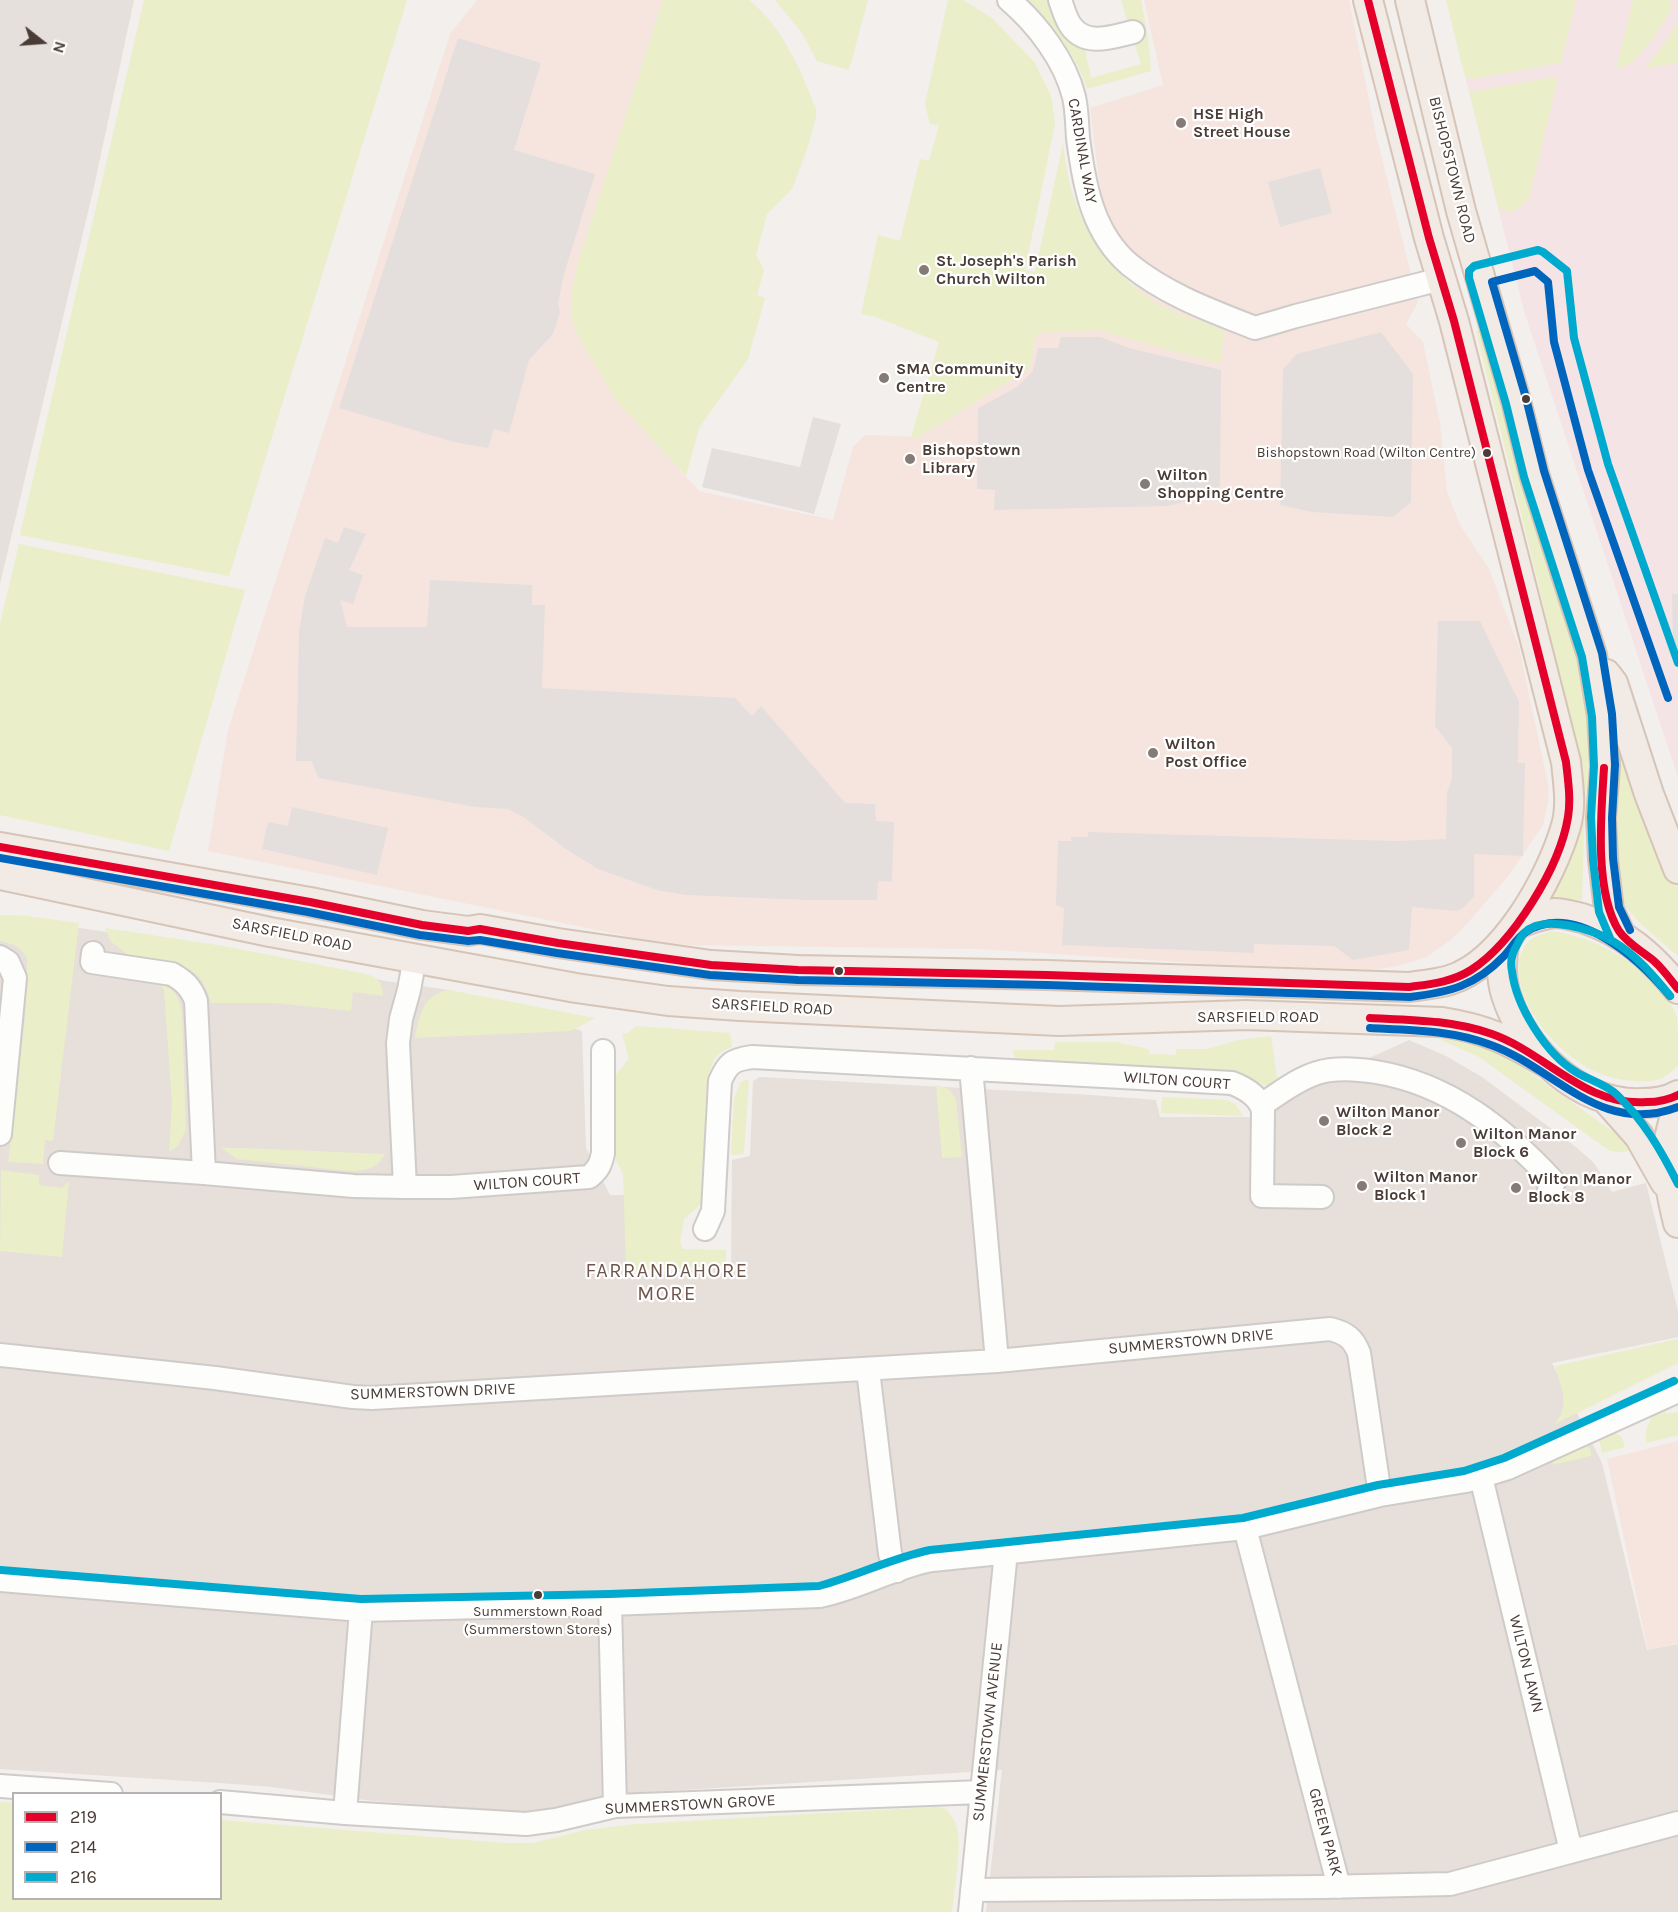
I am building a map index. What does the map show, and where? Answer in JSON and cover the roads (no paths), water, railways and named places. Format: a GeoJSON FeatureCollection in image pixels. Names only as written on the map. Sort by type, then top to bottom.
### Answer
{"type":"FeatureCollection","features":[{"type":"Feature","properties":{"kind":"main road"},"geometry":{"type":"LineString","coordinates":[[1368,0],[1429,238],[1454,321],[1566,762],[1569,798],[1566,825],[1539,889],[1512,932],[1500,964],[1506,996],[1524,1031],[1547,1063],[1568,1079],[1607,1100],[1630,1104],[1660,1101],[1678,1095]]}},
{"type":"Feature","properties":{"kind":"main road","name":"BISHOPSTOWN ROAD"},"geometry":{"type":"LineString","coordinates":[[1410,0],[1461,211],[1516,401],[1534,474],[1592,655],[1602,716],[1603,859],[1610,910],[1620,934]]}},
{"type":"Feature","properties":{"kind":"main road"},"geometry":{"type":"LineString","coordinates":[[1592,655],[1613,684],[1648,794],[1678,869]]}},
{"type":"Feature","properties":{"kind":"main road","name":"SARSFIELD ROAD"},"geometry":{"type":"LineString","coordinates":[[0,847],[310,902],[422,925],[468,931],[480,929],[558,943],[711,965],[798,970],[1033,974],[1409,987],[1451,980],[1481,964],[1512,932]]}},
{"type":"Feature","properties":{"kind":"main road","name":"SARSFIELD ROAD"},"geometry":{"type":"LineString","coordinates":[[0,875],[270,932],[622,996],[740,1006],[1059,1020],[1245,1015],[1442,1022],[1470,1026],[1502,1037],[1547,1063]]}},
{"type":"Feature","properties":{"kind":"main road"},"geometry":{"type":"LineString","coordinates":[[1512,932],[1545,914],[1558,913],[1605,926],[1620,934],[1658,965],[1675,983]]}},
{"type":"Feature","properties":{"kind":"main road"},"geometry":{"type":"LineString","coordinates":[[1607,1100],[1639,1136],[1670,1191]]}},
{"type":"Feature","properties":{"kind":"main road"},"geometry":{"type":"LineString","coordinates":[[1678,1108],[1666,1146],[1670,1191],[1678,1223]]}},
{"type":"Feature","properties":{"kind":"street","name":"CARDINAL WAY"},"geometry":{"type":"LineString","coordinates":[[1009,0],[1024,13],[1062,65],[1074,97],[1085,185],[1094,215],[1108,240],[1129,264],[1158,285],[1185,299],[1255,328],[1441,279]]}},
{"type":"Feature","properties":{"kind":"street"},"geometry":{"type":"LineString","coordinates":[[1060,0],[1071,27],[1086,38],[1099,40],[1132,32]]}},
{"type":"Feature","properties":{"kind":"street"},"geometry":{"type":"LineString","coordinates":[[93,953],[92,962],[162,971],[182,980],[191,988],[196,1001],[204,1173]]}},
{"type":"Feature","properties":{"kind":"street"},"geometry":{"type":"LineString","coordinates":[[0,957],[8,962],[15,978],[0,1134]]}},
{"type":"Feature","properties":{"kind":"street"},"geometry":{"type":"LineString","coordinates":[[405,1186],[398,1043],[415,957]]}},
{"type":"Feature","properties":{"kind":"street","name":"WILTON COURT"},"geometry":{"type":"LineString","coordinates":[[60,1163],[354,1186],[451,1187],[589,1177],[601,1163],[603,1153],[603,1051]]}},
{"type":"Feature","properties":{"kind":"street","name":"WILTON COURT"},"geometry":{"type":"LineString","coordinates":[[705,1228],[713,1211],[720,1081],[726,1067],[736,1059],[752,1057],[1233,1083],[1247,1091],[1261,1105]]}},
{"type":"Feature","properties":{"kind":"street"},"geometry":{"type":"LineString","coordinates":[[971,1068],[998,1361]]}},
{"type":"Feature","properties":{"kind":"street"},"geometry":{"type":"LineString","coordinates":[[1322,1197],[1262,1196],[1264,1116],[1261,1105],[1298,1081],[1315,1073],[1329,1070],[1363,1070],[1397,1076],[1447,1094],[1495,1126],[1539,1166],[1554,1182],[1549,1190]]}},
{"type":"Feature","properties":{"kind":"street","name":"SUMMERSTOWN DRIVE"},"geometry":{"type":"LineString","coordinates":[[0,1355],[107,1365],[372,1398],[998,1361],[1330,1329],[1348,1334],[1359,1353],[1380,1495]]}},
{"type":"Feature","properties":{"kind":"street"},"geometry":{"type":"LineString","coordinates":[[868,1370],[890,1554],[897,1571]]}},
{"type":"Feature","properties":{"kind":"street"},"geometry":{"type":"LineString","coordinates":[[0,1580],[362,1610],[820,1596],[844,1591],[914,1564],[932,1560],[1245,1528],[1380,1495],[1481,1477],[1508,1468],[1678,1391]]}},
{"type":"Feature","properties":{"kind":"street","name":"WILTON LAWN"},"geometry":{"type":"LineString","coordinates":[[1481,1477],[1571,1851]]}},
{"type":"Feature","properties":{"kind":"street","name":"GREEN PARK"},"geometry":{"type":"LineString","coordinates":[[971,1901],[1339,1887],[1245,1528]]}},
{"type":"Feature","properties":{"kind":"street","name":"SUMMERSTOWN AVENUE"},"geometry":{"type":"LineString","coordinates":[[971,1901],[1006,1552]]}},
{"type":"Feature","properties":{"kind":"street"},"geometry":{"type":"LineString","coordinates":[[610,1604],[615,1806]]}},
{"type":"Feature","properties":{"kind":"street"},"geometry":{"type":"LineString","coordinates":[[345,1813],[362,1610]]}},
{"type":"Feature","properties":{"kind":"street"},"geometry":{"type":"LineString","coordinates":[[0,1786],[83,1792]]}},
{"type":"Feature","properties":{"kind":"street","name":"SUMMERSTOWN GROVE"},"geometry":{"type":"LineString","coordinates":[[222,1802],[345,1813],[526,1824],[556,1820],[615,1806],[982,1791]]}},
{"type":"Feature","properties":{"kind":"street"},"geometry":{"type":"LineString","coordinates":[[1339,1887],[1450,1884],[1678,1823]]}},
{"type":"Feature","properties":{"kind":"place","name":"HSE High Street House"},"geometry":{"type":"Point","coordinates":[1181,123]}},
{"type":"Feature","properties":{"kind":"place","name":"St. Joseph's Parish Church Wilton"},"geometry":{"type":"Point","coordinates":[924,270]}},
{"type":"Feature","properties":{"kind":"place","name":"SMA Community Centre"},"geometry":{"type":"Point","coordinates":[884,378]}},
{"type":"Feature","properties":{"kind":"place","name":"Bishopstown Road (Wilton Centre)"},"geometry":{"type":"Point","coordinates":[1487,453]}},
{"type":"Feature","properties":{"kind":"place","name":"Bishopstown Library"},"geometry":{"type":"Point","coordinates":[910,459]}},
{"type":"Feature","properties":{"kind":"place","name":"Wilton Shopping Centre"},"geometry":{"type":"Point","coordinates":[1145,484]}},
{"type":"Feature","properties":{"kind":"place","name":"Wilton Post Office"},"geometry":{"type":"Point","coordinates":[1153,753]}},
{"type":"Feature","properties":{"kind":"place","name":"Wilton Manor Block 2"},"geometry":{"type":"Point","coordinates":[1324,1121]}},
{"type":"Feature","properties":{"kind":"place","name":"Wilton Manor Block 6"},"geometry":{"type":"Point","coordinates":[1461,1143]}},
{"type":"Feature","properties":{"kind":"place","name":"Wilton Manor Block 1"},"geometry":{"type":"Point","coordinates":[1362,1186]}},
{"type":"Feature","properties":{"kind":"place","name":"Wilton Manor Block 8"},"geometry":{"type":"Point","coordinates":[1516,1188]}},
{"type":"Feature","properties":{"kind":"place","name":"Summerstown Road (Summerstown Stores)"},"geometry":{"type":"Point","coordinates":[538,1595]}},
{"type":"Feature","properties":{"kind":"district","name":"FARRANDAHORE MORE"},"geometry":{"type":"Point","coordinates":[667,1282]}}]}
